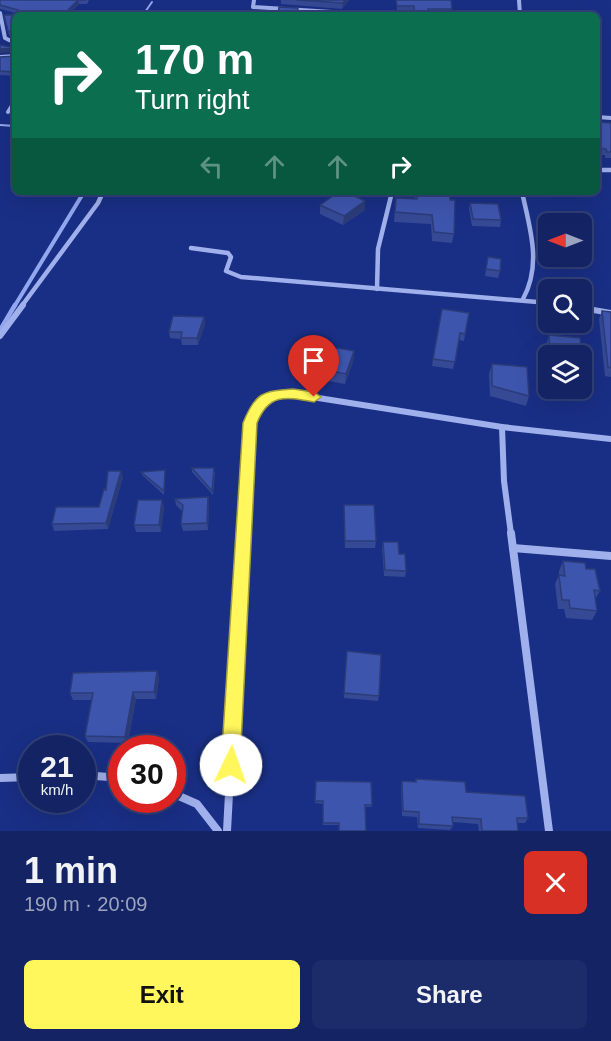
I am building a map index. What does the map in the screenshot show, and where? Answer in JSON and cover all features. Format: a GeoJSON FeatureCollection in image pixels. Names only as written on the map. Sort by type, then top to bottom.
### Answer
{"type":"FeatureCollection","features":[{"type":"Feature","properties":{"kind":"street"},"geometry":{"type":"LineString","coordinates":[[254,0],[253,7],[328,12]]}},
{"type":"Feature","properties":{"kind":"street"},"geometry":{"type":"LineString","coordinates":[[8,15],[1,14],[5,38],[12,42]]}},
{"type":"Feature","properties":{"kind":"street"},"geometry":{"type":"LineString","coordinates":[[8,112],[12,106]]}},
{"type":"Feature","properties":{"kind":"street"},"geometry":{"type":"LineString","coordinates":[[0,336],[102,195]]}},
{"type":"Feature","properties":{"kind":"street"},"geometry":{"type":"LineString","coordinates":[[377,289],[378,249],[391,195]]}},
{"type":"Feature","properties":{"kind":"street"},"geometry":{"type":"LineString","coordinates":[[523,195],[535,265],[534,280],[523,299]]}},
{"type":"Feature","properties":{"kind":"street"},"geometry":{"type":"LineString","coordinates":[[191,248],[228,253],[231,257],[226,271],[234,276],[538,301]]}},
{"type":"Feature","properties":{"kind":"street"},"geometry":{"type":"LineString","coordinates":[[592,310],[611,313]]}},
{"type":"Feature","properties":{"kind":"street"},"geometry":{"type":"LineString","coordinates":[[227,831],[247,450],[250,423],[258,404],[271,395],[293,394],[502,427],[611,439]]}},
{"type":"Feature","properties":{"kind":"street"},"geometry":{"type":"LineString","coordinates":[[502,427],[504,481],[549,831]]}},
{"type":"Feature","properties":{"kind":"street"},"geometry":{"type":"LineString","coordinates":[[513,548],[611,556]]}},
{"type":"Feature","properties":{"kind":"street"},"geometry":{"type":"LineString","coordinates":[[0,778],[18,777]]}},
{"type":"Feature","properties":{"kind":"street"},"geometry":{"type":"LineString","coordinates":[[186,799],[197,804],[218,831]]}},
{"type":"Feature","properties":{"kind":"building"},"geometry":{"type":"Polygon","coordinates":[[[0,0],[78,0],[66,12],[17,12],[18,10],[0,5],[0,0]]]}},
{"type":"Feature","properties":{"kind":"building"},"geometry":{"type":"Polygon","coordinates":[[[296,0],[345,0],[343,3],[296,0]]]}},
{"type":"Feature","properties":{"kind":"building"},"geometry":{"type":"Polygon","coordinates":[[[396,0],[451,0],[452,9],[428,9],[428,12],[415,12],[414,6],[397,6],[396,0]]]}},
{"type":"Feature","properties":{"kind":"building"},"geometry":{"type":"Polygon","coordinates":[[[279,7],[298,8],[297,12],[278,12],[279,7]]]}},
{"type":"Feature","properties":{"kind":"building"},"geometry":{"type":"Polygon","coordinates":[[[4,15],[12,15],[12,32],[8,31],[4,15]]]}},
{"type":"Feature","properties":{"kind":"building"},"geometry":{"type":"Polygon","coordinates":[[[0,45],[12,47],[12,48],[0,49],[0,45]]]}},
{"type":"Feature","properties":{"kind":"building"},"geometry":{"type":"Polygon","coordinates":[[[12,56],[12,72],[0,71],[0,57],[12,56]]]}},
{"type":"Feature","properties":{"kind":"building"},"geometry":{"type":"Polygon","coordinates":[[[600,122],[611,123],[611,152],[602,149],[600,122]]]}},
{"type":"Feature","properties":{"kind":"building"},"geometry":{"type":"Polygon","coordinates":[[[335,195],[352,195],[365,201],[344,216],[320,205],[335,195]]]}},
{"type":"Feature","properties":{"kind":"building"},"geometry":{"type":"Polygon","coordinates":[[[416,195],[449,195],[450,200],[455,200],[454,234],[434,232],[432,215],[395,212],[396,198],[417,199],[416,195]]]}},
{"type":"Feature","properties":{"kind":"building"},"geometry":{"type":"Polygon","coordinates":[[[470,203],[498,204],[501,220],[473,219],[470,203]]]}},
{"type":"Feature","properties":{"kind":"building"},"geometry":{"type":"Polygon","coordinates":[[[488,257],[501,259],[500,271],[486,269],[488,257]]]}},
{"type":"Feature","properties":{"kind":"building"},"geometry":{"type":"Polygon","coordinates":[[[442,309],[469,313],[465,334],[460,333],[455,362],[433,359],[442,309]]]}},
{"type":"Feature","properties":{"kind":"building"},"geometry":{"type":"Polygon","coordinates":[[[602,311],[611,312],[611,368],[608,367],[602,311]]]}},
{"type":"Feature","properties":{"kind":"building"},"geometry":{"type":"Polygon","coordinates":[[[173,316],[204,317],[197,338],[181,338],[182,332],[169,332],[173,316]]]}},
{"type":"Feature","properties":{"kind":"building"},"geometry":{"type":"Polygon","coordinates":[[[549,335],[580,338],[581,345],[550,345],[549,335]]]}},
{"type":"Feature","properties":{"kind":"building"},"geometry":{"type":"Polygon","coordinates":[[[309,343],[354,351],[346,374],[300,365],[309,343]]]}},
{"type":"Feature","properties":{"kind":"building"},"geometry":{"type":"Polygon","coordinates":[[[492,364],[527,367],[529,396],[492,386],[492,364]]]}},
{"type":"Feature","properties":{"kind":"building"},"geometry":{"type":"Polygon","coordinates":[[[192,468],[214,468],[212,491],[192,468]]]}},
{"type":"Feature","properties":{"kind":"building"},"geometry":{"type":"Polygon","coordinates":[[[165,470],[164,491],[141,472],[165,470]]]}},
{"type":"Feature","properties":{"kind":"building"},"geometry":{"type":"Polygon","coordinates":[[[108,471],[121,471],[106,523],[52,524],[56,507],[99,507],[104,489],[106,490],[108,471]]]}},
{"type":"Feature","properties":{"kind":"building"},"geometry":{"type":"Polygon","coordinates":[[[208,497],[207,523],[181,524],[183,505],[175,499],[208,497]]]}},
{"type":"Feature","properties":{"kind":"building"},"geometry":{"type":"Polygon","coordinates":[[[138,500],[162,500],[159,525],[134,525],[138,500]]]}},
{"type":"Feature","properties":{"kind":"building"},"geometry":{"type":"Polygon","coordinates":[[[344,505],[374,505],[376,541],[345,541],[344,505]]]}},
{"type":"Feature","properties":{"kind":"building"},"geometry":{"type":"Polygon","coordinates":[[[383,542],[398,542],[399,554],[405,554],[406,571],[385,570],[383,542]]]}},
{"type":"Feature","properties":{"kind":"building"},"geometry":{"type":"Polygon","coordinates":[[[563,561],[585,563],[586,569],[595,569],[600,591],[594,590],[597,611],[570,608],[569,600],[562,600],[559,575],[565,576],[563,561]]]}},
{"type":"Feature","properties":{"kind":"building"},"geometry":{"type":"Polygon","coordinates":[[[347,651],[381,655],[379,696],[344,693],[347,651]]]}},
{"type":"Feature","properties":{"kind":"building"},"geometry":{"type":"Polygon","coordinates":[[[157,671],[154,692],[133,692],[125,735],[108,737],[85,735],[93,693],[70,693],[73,673],[157,671]]]}},
{"type":"Feature","properties":{"kind":"building"},"geometry":{"type":"Polygon","coordinates":[[[416,779],[465,782],[466,792],[525,796],[528,818],[517,818],[518,831],[482,831],[481,819],[452,817],[453,826],[419,824],[419,812],[403,811],[402,781],[416,782],[416,779]]]}},
{"type":"Feature","properties":{"kind":"building"},"geometry":{"type":"Polygon","coordinates":[[[316,781],[371,782],[372,805],[365,805],[366,831],[339,831],[339,823],[323,823],[323,801],[315,801],[316,781]]]}},
{"type":"Feature","properties":{"kind":"waterway"},"geometry":{"type":"LineString","coordinates":[[145,12],[152,2]]}},
{"type":"Feature","properties":{"kind":"waterway"},"geometry":{"type":"LineString","coordinates":[[0,125],[12,126]]}},
{"type":"Feature","properties":{"kind":"waterway"},"geometry":{"type":"LineString","coordinates":[[14,307],[82,195]]}},
{"type":"Feature","properties":{"kind":"waterway"},"geometry":{"type":"LineString","coordinates":[[0,330],[15,305]]}},
{"type":"Feature","properties":{"kind":"route"},"geometry":{"type":"LineString","coordinates":[[231,765],[250,423],[258,404],[271,395],[293,394],[314,397]]}}]}
